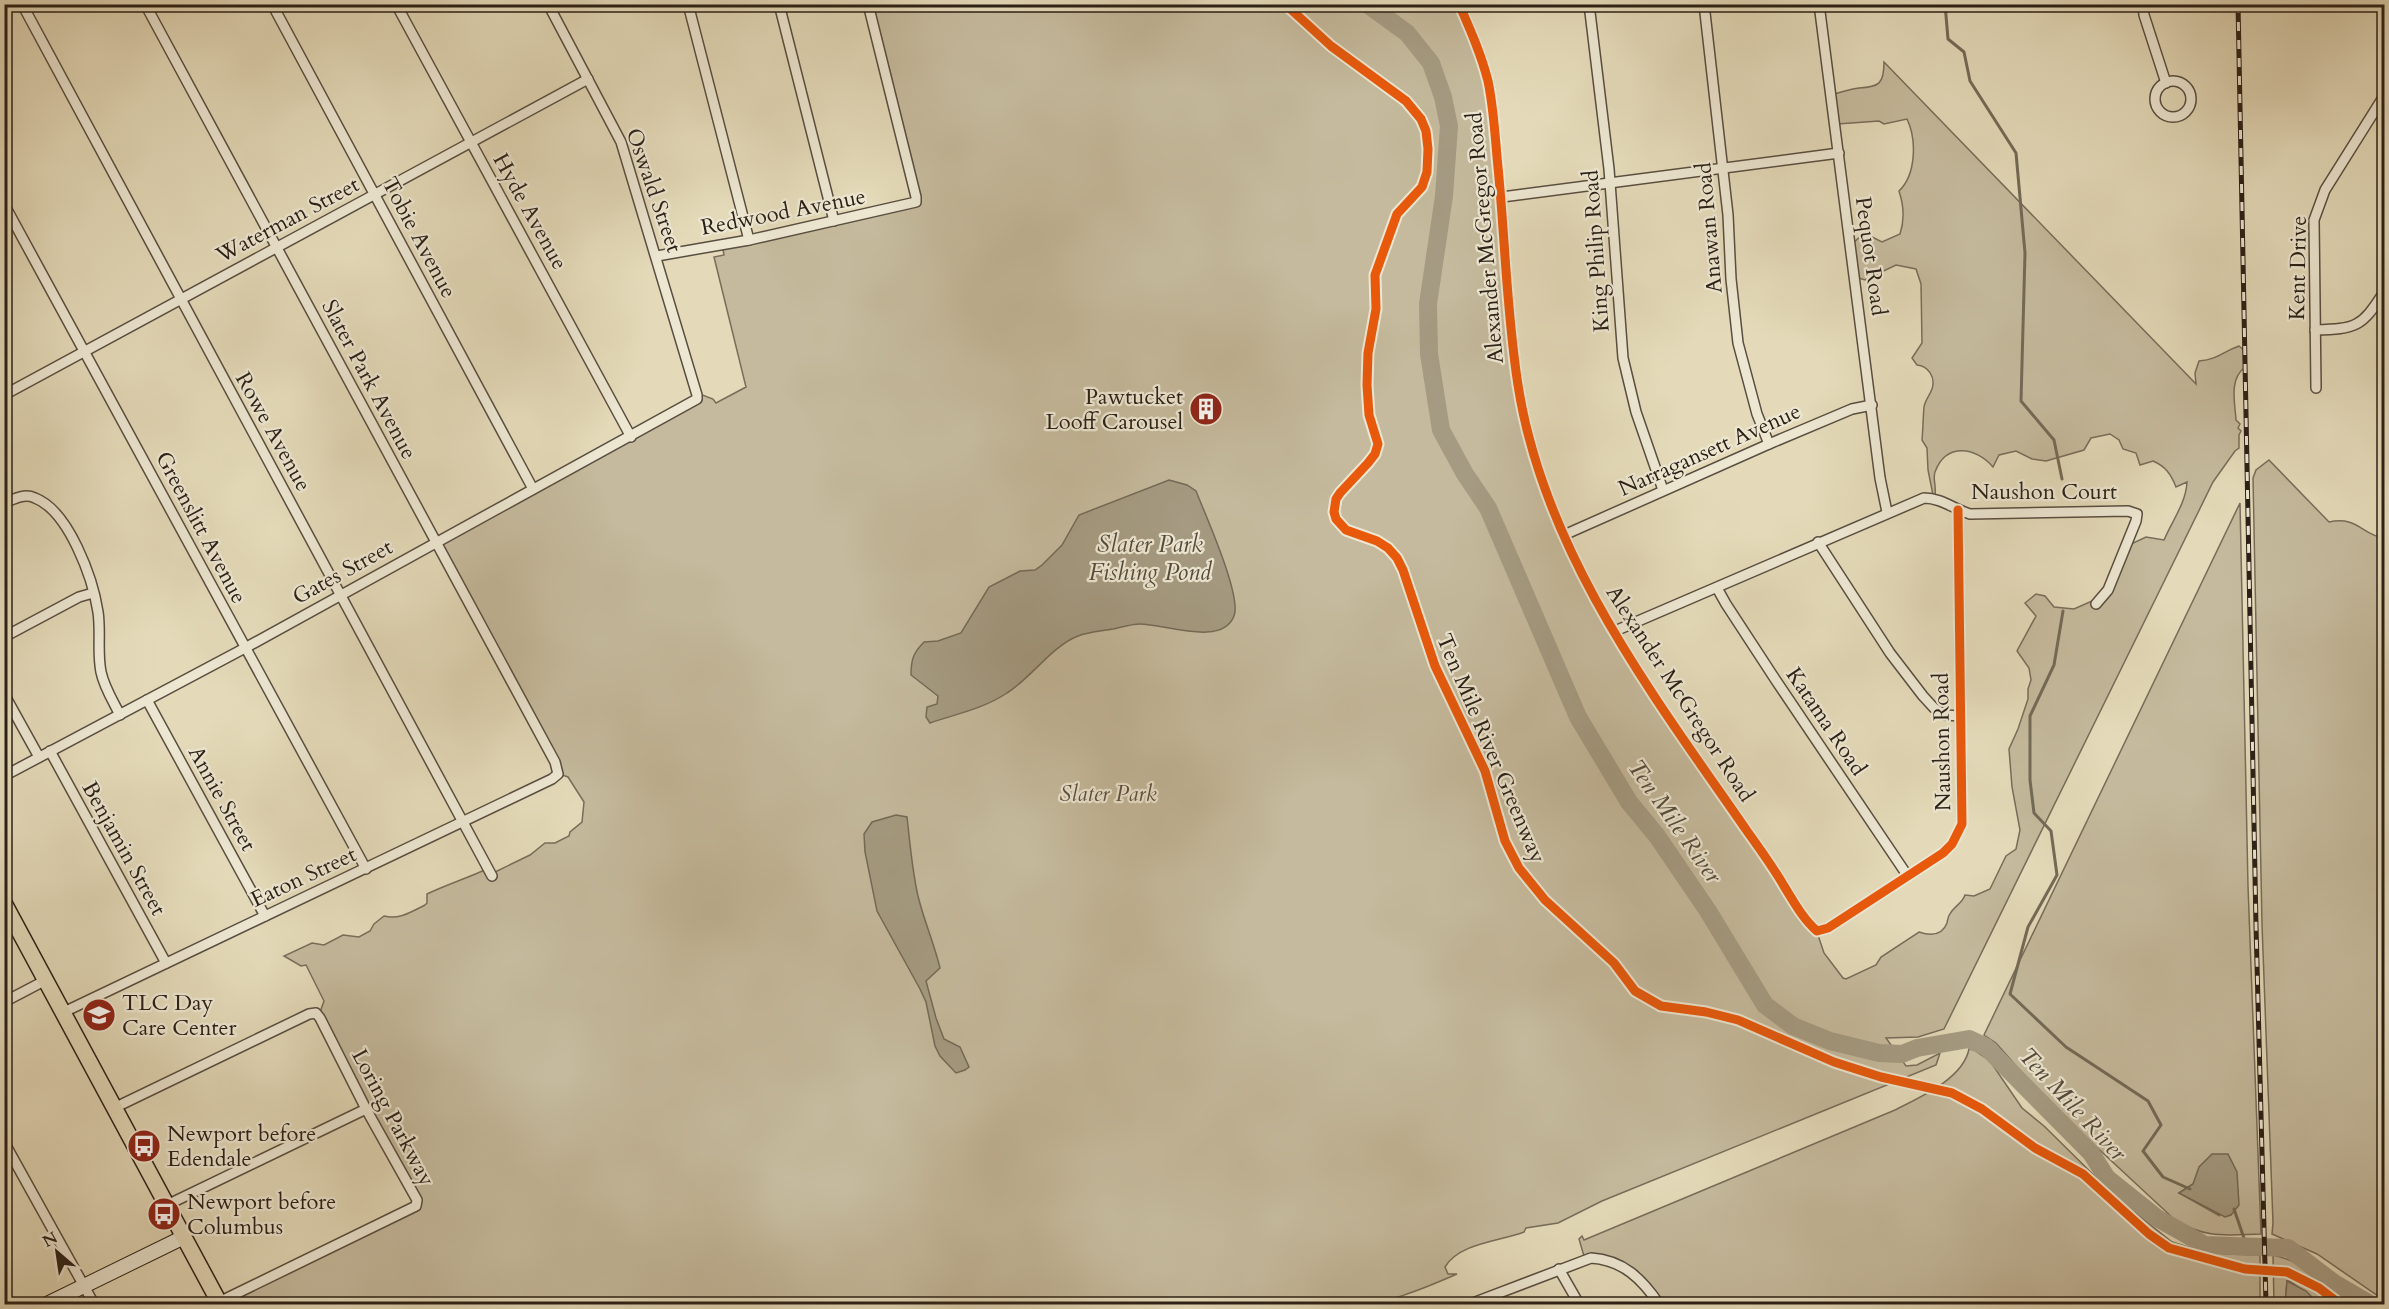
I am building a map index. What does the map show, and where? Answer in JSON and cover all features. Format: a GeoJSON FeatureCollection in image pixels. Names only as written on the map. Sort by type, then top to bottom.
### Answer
{"type":"FeatureCollection","features":[{"type":"Feature","properties":{"kind":"main road"},"geometry":{"type":"LineString","coordinates":[[4,903],[220,1303]]}},
{"type":"Feature","properties":{"kind":"street","name":"Rowe Avenue"},"geometry":{"type":"LineString","coordinates":[[22,4],[492,876]]}},
{"type":"Feature","properties":{"kind":"street","name":"Slater Park Avenue"},"geometry":{"type":"LineString","coordinates":[[146,4],[555,762],[558,774]]}},
{"type":"Feature","properties":{"kind":"street","name":"Tobie Avenue"},"geometry":{"type":"LineString","coordinates":[[272,4],[533,489]]}},
{"type":"Feature","properties":{"kind":"street","name":"Hyde Avenue"},"geometry":{"type":"LineString","coordinates":[[396,4],[631,437]]}},
{"type":"Feature","properties":{"kind":"street","name":"Oswald Street"},"geometry":{"type":"LineString","coordinates":[[548,4],[621,142],[657,256],[697,399]]}},
{"type":"Feature","properties":{"kind":"street"},"geometry":{"type":"LineString","coordinates":[[688,4],[749,240]]}},
{"type":"Feature","properties":{"kind":"street"},"geometry":{"type":"LineString","coordinates":[[778,4],[834,221]]}},
{"type":"Feature","properties":{"kind":"street","name":"Redwood Avenue"},"geometry":{"type":"LineString","coordinates":[[657,256],[749,240],[916,202],[868,4]]}},
{"type":"Feature","properties":{"kind":"street","name":"Alexander McGregor Road"},"geometry":{"type":"LineString","coordinates":[[1458,4],[1473,34],[1488,80],[1502,196],[1508,312],[1518,388],[1540,473],[1564,535],[1591,590],[1644,681],[1774,869],[1809,924],[1817,931]]}},
{"type":"Feature","properties":{"kind":"street","name":"King Philip Road"},"geometry":{"type":"LineString","coordinates":[[1589,4],[1610,183],[1623,358],[1636,412],[1664,490]]}},
{"type":"Feature","properties":{"kind":"street","name":"Anawan Road"},"geometry":{"type":"LineString","coordinates":[[1704,4],[1723,168],[1738,343],[1757,414],[1769,444]]}},
{"type":"Feature","properties":{"kind":"street","name":"Pequot Road"},"geometry":{"type":"LineString","coordinates":[[1819,4],[1887,512]]}},
{"type":"Feature","properties":{"kind":"street"},"geometry":{"type":"LineString","coordinates":[[2143,4],[2144,15],[2166,82]]}},
{"type":"Feature","properties":{"kind":"street","name":"Waterman Street"},"geometry":{"type":"LineString","coordinates":[[4,395],[588,79]]}},
{"type":"Feature","properties":{"kind":"street","name":"Kent Drive"},"geometry":{"type":"LineString","coordinates":[[2316,388],[2314,220],[2325,190],[2385,96]]}},
{"type":"Feature","properties":{"kind":"street"},"geometry":{"type":"LineString","coordinates":[[1502,196],[1839,153]]}},
{"type":"Feature","properties":{"kind":"street","name":"Greenslitt Avenue"},"geometry":{"type":"LineString","coordinates":[[4,204],[366,869]]}},
{"type":"Feature","properties":{"kind":"street"},"geometry":{"type":"LineString","coordinates":[[2315,330],[2351,327],[2364,320],[2385,292]]}},
{"type":"Feature","properties":{"kind":"street","name":"Gates Street"},"geometry":{"type":"LineString","coordinates":[[4,776],[245,648],[697,399]]}},
{"type":"Feature","properties":{"kind":"street","name":"Narragansett Avenue"},"geometry":{"type":"LineString","coordinates":[[1564,535],[1769,444],[1852,409],[1872,405]]}},
{"type":"Feature","properties":{"kind":"street"},"geometry":{"type":"LineString","coordinates":[[4,503],[22,496],[34,497],[48,505],[58,516],[76,547],[93,593],[98,614],[101,675],[120,715]]}},
{"type":"Feature","properties":{"kind":"street"},"geometry":{"type":"LineString","coordinates":[[1615,632],[1887,512],[1924,498],[1934,498],[1958,510]]}},
{"type":"Feature","properties":{"kind":"street","name":"Naushon Court"},"geometry":{"type":"LineString","coordinates":[[1958,510],[1970,514],[2066,510],[2128,511],[2137,514],[2108,590],[2096,604]]}},
{"type":"Feature","properties":{"kind":"street","name":"Naushon Road"},"geometry":{"type":"LineString","coordinates":[[1817,931],[1828,928],[1952,844],[1962,824],[1958,510]]}},
{"type":"Feature","properties":{"kind":"street"},"geometry":{"type":"LineString","coordinates":[[1818,542],[1890,653],[1923,696],[1934,708],[1945,715],[1960,716]]}},
{"type":"Feature","properties":{"kind":"street","name":"Katama Road"},"geometry":{"type":"LineString","coordinates":[[1717,588],[1775,679],[1907,875]]}},
{"type":"Feature","properties":{"kind":"street"},"geometry":{"type":"LineString","coordinates":[[4,637],[79,597],[93,593]]}},
{"type":"Feature","properties":{"kind":"street"},"geometry":{"type":"LineString","coordinates":[[4,694],[39,757]]}},
{"type":"Feature","properties":{"kind":"street","name":"Annie Street"},"geometry":{"type":"LineString","coordinates":[[147,700],[265,916]]}},
{"type":"Feature","properties":{"kind":"street","name":"Benjamin Street"},"geometry":{"type":"LineString","coordinates":[[50,751],[166,963]]}},
{"type":"Feature","properties":{"kind":"street","name":"Eaton Street"},"geometry":{"type":"LineString","coordinates":[[64,1012],[464,822],[558,774]]}},
{"type":"Feature","properties":{"kind":"street"},"geometry":{"type":"LineString","coordinates":[[4,1002],[46,980]]}},
{"type":"Feature","properties":{"kind":"street","name":"Loring Parkway"},"geometry":{"type":"LineString","coordinates":[[114,1108],[309,1014],[316,1013],[417,1200],[416,1206],[220,1303]]}},
{"type":"Feature","properties":{"kind":"street"},"geometry":{"type":"LineString","coordinates":[[167,1205],[366,1109]]}},
{"type":"Feature","properties":{"kind":"street"},"geometry":{"type":"LineString","coordinates":[[4,1142],[94,1305]]}},
{"type":"Feature","properties":{"kind":"street"},"geometry":{"type":"LineString","coordinates":[[47,1305],[184,1237]]}},
{"type":"Feature","properties":{"kind":"street"},"geometry":{"type":"LineString","coordinates":[[1470,1305],[1591,1258],[1606,1259],[1636,1275],[1659,1305]]}},
{"type":"Feature","properties":{"kind":"street"},"geometry":{"type":"LineString","coordinates":[[1559,1269],[1578,1305]]}},
{"type":"Feature","properties":{"kind":"street"},"geometry":{"type":"LineString","coordinates":[[1490,1296],[1496,1305]]}},
{"type":"Feature","properties":{"kind":"green space","name":"Slater Park"},"geometry":{"type":"Polygon","coordinates":[[[872,5],[1459,5],[1468,24],[1495,118],[1520,394],[1543,481],[1600,607],[1818,935],[1824,953],[1846,979],[1876,965],[1881,957],[1919,932],[1939,933],[1945,927],[1949,915],[1965,895],[1974,896],[1990,889],[2006,856],[2016,849],[2020,830],[2012,787],[2009,749],[2028,699],[2031,680],[2029,668],[2017,651],[2036,616],[2025,603],[2036,594],[2045,596],[2054,607],[2074,609],[2092,601],[2103,602],[2131,544],[2146,537],[2164,540],[2181,505],[2187,482],[2176,487],[2161,465],[2153,461],[2140,465],[2136,453],[2123,449],[2119,440],[2110,434],[2091,438],[2084,450],[2046,461],[2032,459],[2016,451],[1999,455],[1993,467],[1978,455],[1962,451],[1954,452],[1940,462],[1935,472],[1934,500],[1928,470],[1927,448],[1922,440],[1924,407],[1932,389],[1933,380],[1928,370],[1917,365],[1912,358],[1922,343],[1921,284],[1916,269],[1896,265],[1865,280],[1855,277],[1851,245],[1864,233],[1882,242],[1900,234],[1903,212],[1899,191],[1909,176],[1913,157],[1910,127],[1907,119],[1884,124],[1879,121],[1838,124],[1834,94],[1876,85],[1883,75],[1884,62],[2196,384],[2195,373],[2199,361],[2216,357],[2239,346],[2245,351],[2244,368],[2236,379],[2234,392],[2236,420],[2240,424],[2238,428],[2241,431],[2239,448],[2213,482],[1944,1029],[1918,1037],[1886,1038],[1906,1066],[1917,1065],[1940,1053],[1936,1065],[1602,1201],[1558,1223],[1526,1228],[1524,1232],[1470,1248],[1451,1259],[1445,1267],[1448,1274],[1457,1274],[1409,1294],[1381,1301],[1336,1301],[1321,1304],[221,1304],[418,1203],[319,1015],[324,1001],[306,965],[301,966],[284,956],[312,943],[324,945],[343,935],[359,937],[370,931],[374,924],[384,916],[395,917],[410,913],[427,903],[427,894],[489,868],[493,873],[530,855],[545,843],[555,843],[569,836],[570,832],[582,822],[584,802],[568,777],[562,775],[439,544],[700,394],[713,399],[716,403],[746,387],[714,257],[724,255],[722,244],[919,202],[872,5]]]}},
{"type":"Feature","properties":{"kind":"green space"},"geometry":{"type":"Polygon","coordinates":[[[2269,460],[2329,522],[2347,522],[2384,538],[2384,1300],[2317,1254],[2272,1234],[2262,924],[2253,478],[2256,470],[2269,460]]]}},
{"type":"Feature","properties":{"kind":"green space"},"geometry":{"type":"Polygon","coordinates":[[[2240,503],[2248,886],[2261,1234],[2207,1233],[2175,1220],[2048,1102],[1996,1043],[1984,1035],[2240,503]],[[2193,1184],[2179,1193],[2220,1216],[2193,1184]]]}},
{"type":"Feature","properties":{"kind":"green space"},"geometry":{"type":"Polygon","coordinates":[[[1969,1049],[1990,1061],[2022,1108],[2044,1126],[2118,1199],[2172,1242],[2225,1254],[2260,1255],[2260,1304],[1661,1304],[1638,1278],[1621,1267],[1600,1262],[1586,1263],[1579,1239],[1582,1236],[1584,1240],[1895,1110],[1928,1093],[1950,1078],[1965,1060],[1969,1049]]]}},
{"type":"Feature","properties":{"kind":"green space"},"geometry":{"type":"Polygon","coordinates":[[[2273,1255],[2306,1268],[2353,1304],[2319,1304],[2287,1281],[2285,1304],[2274,1304],[2273,1255]]]}},
{"type":"Feature","properties":{"kind":"water","name":"Slater Park Fishing Pond"},"geometry":{"type":"Polygon","coordinates":[[[1169,480],[1187,485],[1196,491],[1207,517],[1233,591],[1234,616],[1228,625],[1218,630],[1192,632],[1137,624],[1082,635],[1059,647],[1016,687],[998,699],[930,723],[926,717],[927,707],[937,704],[938,696],[911,675],[913,657],[924,642],[938,641],[961,633],[989,587],[1020,571],[1035,570],[1042,565],[1062,545],[1079,515],[1169,480]]]}},
{"type":"Feature","properties":{"kind":"water"},"geometry":{"type":"Polygon","coordinates":[[[896,815],[907,817],[918,896],[940,968],[926,981],[936,1018],[944,1039],[960,1047],[969,1067],[956,1073],[940,1056],[935,1046],[926,1002],[877,911],[865,852],[864,834],[872,822],[896,815]]]}},
{"type":"Feature","properties":{"kind":"water"},"geometry":{"type":"Polygon","coordinates":[[[2212,1154],[2228,1154],[2237,1172],[2239,1205],[2231,1215],[2225,1217],[2179,1193],[2193,1184],[2199,1167],[2212,1154]]]}},
{"type":"Feature","properties":{"kind":"water"},"geometry":{"type":"Polygon","coordinates":[[[2287,1281],[2306,1291],[2319,1304],[2285,1304],[2287,1281]]]}},
{"type":"Feature","properties":{"kind":"waterway","name":"Ten Mile River"},"geometry":{"type":"LineString","coordinates":[[1367,4],[1407,33],[1431,63],[1443,97],[1449,126],[1444,196],[1428,304],[1429,354],[1441,430],[1465,474],[1488,508],[1578,717],[1629,802],[1657,836],[1708,911],[1765,1005],[1793,1026],[1830,1041],[1879,1053],[1902,1054],[1917,1048],[1969,1039],[1986,1047],[2091,1153],[2107,1178],[2157,1218],[2205,1245],[2288,1248],[2334,1283],[2370,1304]]}},
{"type":"Feature","properties":{"kind":"waterway"},"geometry":{"type":"LineString","coordinates":[[1945,4],[1948,39],[1964,52],[1970,81],[2016,153],[2025,253],[2021,401],[2054,440],[2062,479]]}},
{"type":"Feature","properties":{"kind":"waterway"},"geometry":{"type":"LineString","coordinates":[[2063,611],[2054,665],[2030,716],[2030,780],[2034,813],[2051,831],[2057,875],[2028,927],[2010,994],[2066,1047],[2148,1101],[2161,1125],[2143,1151],[2163,1177],[2190,1189]]}},
{"type":"Feature","properties":{"kind":"waterway"},"geometry":{"type":"LineString","coordinates":[[2234,1209],[2247,1247]]}},
{"type":"Feature","properties":{"kind":"railway"},"geometry":{"type":"LineString","coordinates":[[2238,4],[2256,926],[2266,1304]]}},
{"type":"Feature","properties":{"kind":"cycle path","name":"Ten Mile River Greenway"},"geometry":{"type":"LineString","coordinates":[[1285,4],[1331,46],[1406,101],[1421,119],[1426,131],[1427,172],[1422,187],[1397,214],[1375,275],[1376,309],[1368,353],[1367,385],[1369,415],[1378,444],[1375,454],[1336,499],[1334,512],[1336,519],[1346,530],[1377,541],[1397,558],[1435,666],[1485,771],[1505,841],[1519,868],[1545,900],[1614,963],[1635,991],[1661,1006],[1706,1012],[1738,1020],[1834,1062],[1881,1077],[1952,1093],[1982,1109],[2035,1148],[2083,1174],[2149,1234],[2169,1248],[2245,1269],[2287,1272],[2319,1288],[2340,1304]]}},
{"type":"Feature","properties":{"kind":"cycle path"},"geometry":{"type":"LineString","coordinates":[[1459,4],[1479,51],[1490,90],[1518,385],[1531,447],[1552,506],[1577,564],[1640,674],[1771,865],[1799,910],[1817,931],[1828,928],[1943,853],[1952,844],[1962,824],[1958,510]]}},
{"type":"Feature","properties":{"kind":"place","name":"Pawtucket Looff Carousel"},"geometry":{"type":"Point","coordinates":[1206,409]}},
{"type":"Feature","properties":{"kind":"place","name":"TLC Day Care Center"},"geometry":{"type":"Point","coordinates":[99,1015]}},
{"type":"Feature","properties":{"kind":"place","name":"Newport before Edendale"},"geometry":{"type":"Point","coordinates":[144,1146]}},
{"type":"Feature","properties":{"kind":"place","name":"Newport before Columbus"},"geometry":{"type":"Point","coordinates":[164,1214]}}]}
